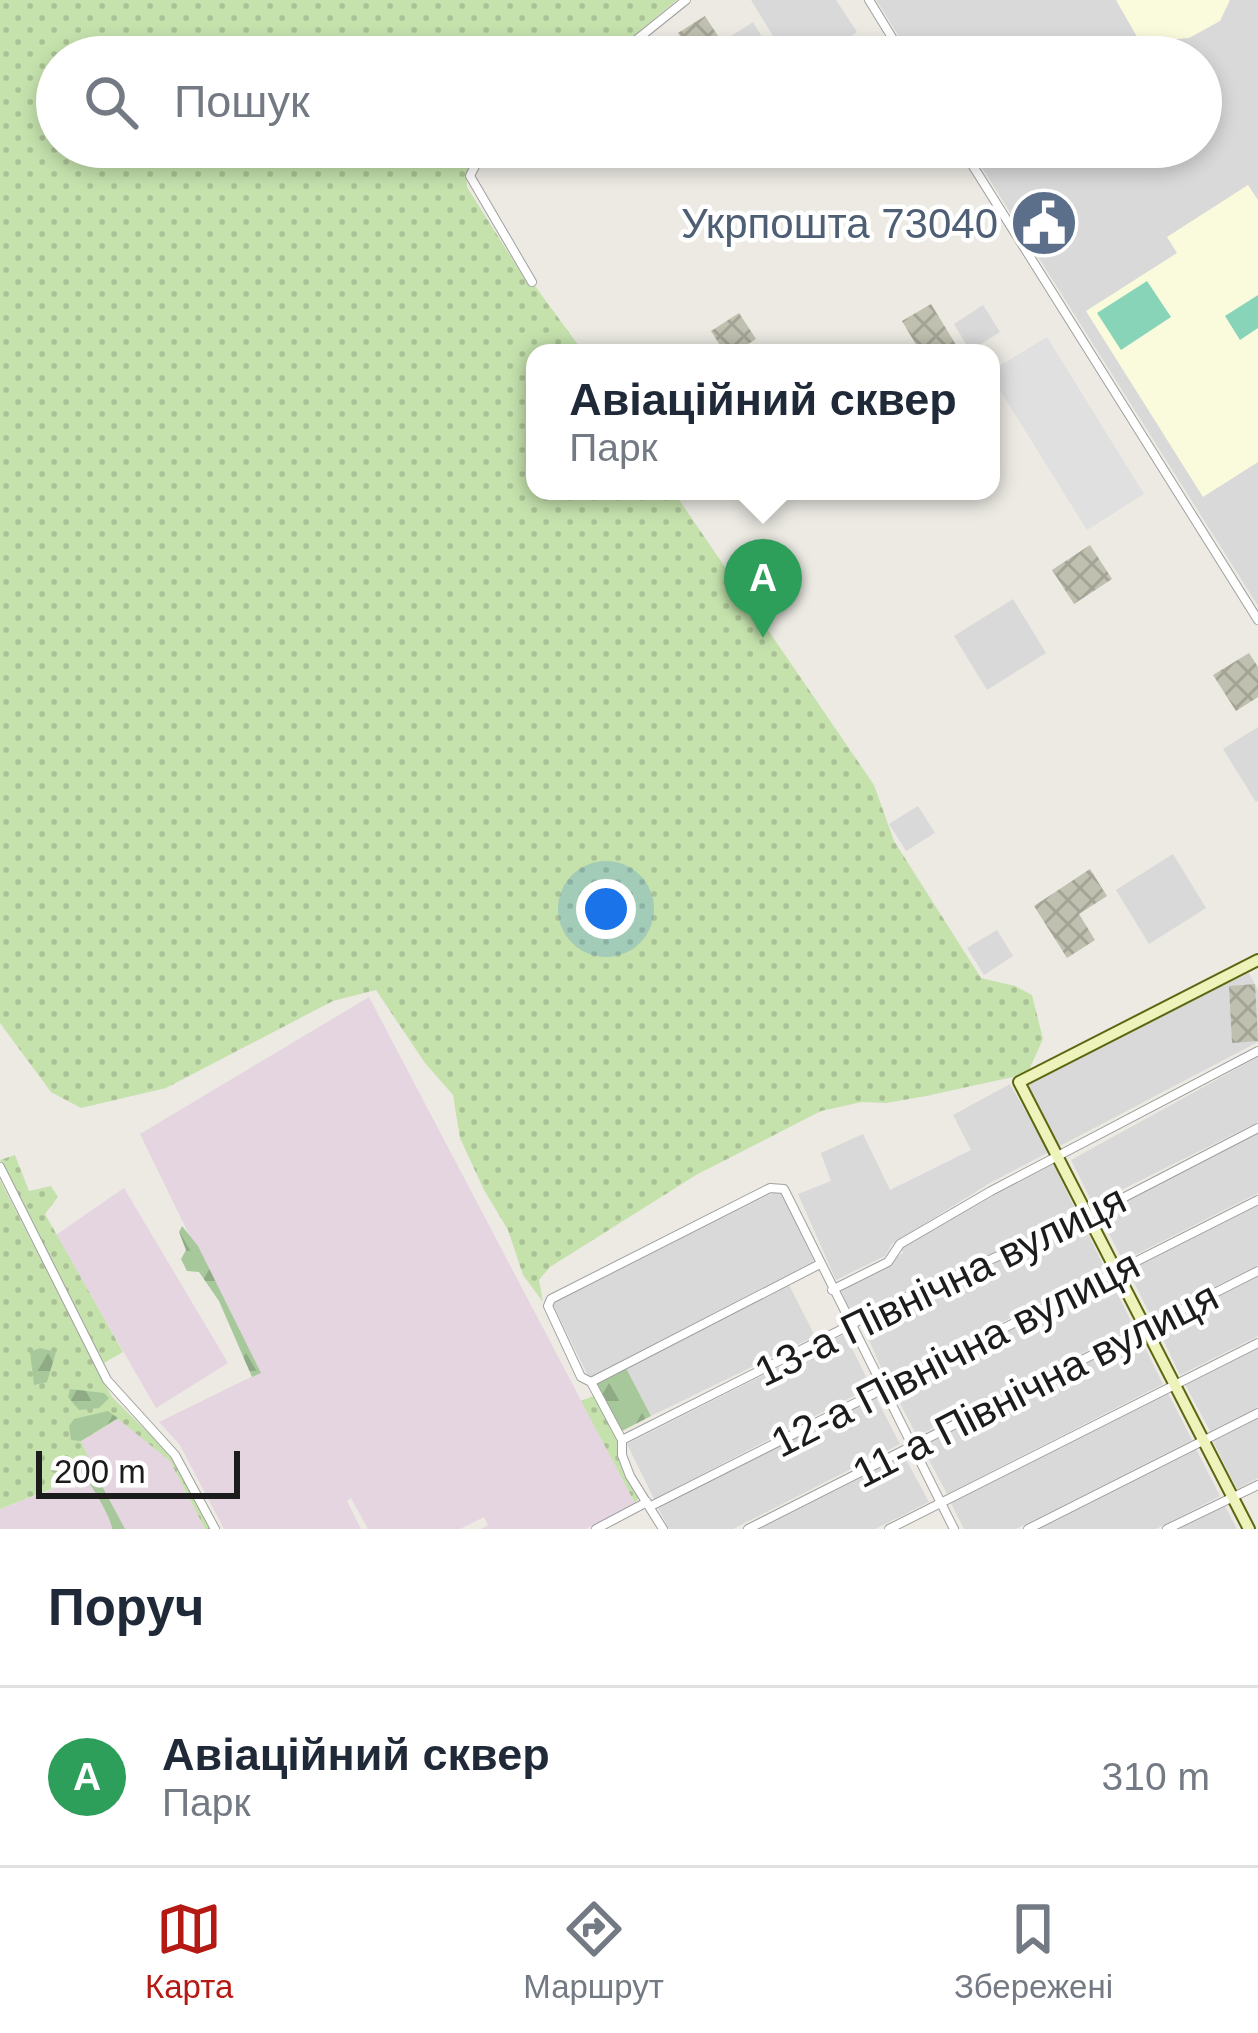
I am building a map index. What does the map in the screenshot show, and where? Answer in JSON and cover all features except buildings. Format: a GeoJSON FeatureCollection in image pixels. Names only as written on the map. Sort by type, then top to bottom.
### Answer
{"type":"FeatureCollection","features":[{"type":"Feature","properties":{"kind":"street"},"geometry":{"type":"LineString","coordinates":[[641,36],[686,0]]}},
{"type":"Feature","properties":{"kind":"street"},"geometry":{"type":"LineString","coordinates":[[869,0],[891,36]]}},
{"type":"Feature","properties":{"kind":"street"},"geometry":{"type":"LineString","coordinates":[[474,168],[470,176],[532,282]]}},
{"type":"Feature","properties":{"kind":"street"},"geometry":{"type":"LineString","coordinates":[[975,168],[1258,620]]}},
{"type":"Feature","properties":{"kind":"street"},"geometry":{"type":"LineString","coordinates":[[1249,1529],[1019,1082],[1256,966]]}},
{"type":"Feature","properties":{"kind":"street"},"geometry":{"type":"LineString","coordinates":[[832,1290],[888,1262],[899,1244],[1058,1154],[1258,1051]]}},
{"type":"Feature","properties":{"kind":"street","name":"13-а Північна вулиця"},"geometry":{"type":"LineString","coordinates":[[622,1440],[850,1325],[1090,1215],[1258,1128]]}},
{"type":"Feature","properties":{"kind":"street"},"geometry":{"type":"LineString","coordinates":[[0,1167],[107,1380],[184,1467],[215,1529]]}},
{"type":"Feature","properties":{"kind":"street"},"geometry":{"type":"LineString","coordinates":[[663,1529],[624,1464],[622,1440],[589,1382],[581,1377],[548,1304],[775,1187],[790,1196],[832,1290],[954,1529]]}},
{"type":"Feature","properties":{"kind":"street","name":"12-а Північна вулиця"},"geometry":{"type":"LineString","coordinates":[[596,1529],[1258,1200]]}},
{"type":"Feature","properties":{"kind":"street"},"geometry":{"type":"LineString","coordinates":[[589,1382],[820,1264]]}},
{"type":"Feature","properties":{"kind":"street","name":"11-а Північна вулиця"},"geometry":{"type":"LineString","coordinates":[[748,1529],[1258,1271]]}},
{"type":"Feature","properties":{"kind":"street"},"geometry":{"type":"LineString","coordinates":[[889,1529],[1258,1343]]}},
{"type":"Feature","properties":{"kind":"street"},"geometry":{"type":"LineString","coordinates":[[1028,1529],[1258,1413]]}},
{"type":"Feature","properties":{"kind":"street"},"geometry":{"type":"LineString","coordinates":[[1167,1529],[1258,1485]]}},
{"type":"Feature","properties":{"kind":"shaded area"},"geometry":{"type":"Polygon","coordinates":[[[751,0],[836,0],[857,32],[851,36],[773,36],[751,0]]]}},
{"type":"Feature","properties":{"kind":"shaded area"},"geometry":{"type":"Polygon","coordinates":[[[876,0],[1258,0],[1258,606],[982,168],[1222,168],[1222,36],[899,36],[876,0]]]}},
{"type":"Feature","properties":{"kind":"shaded area"},"geometry":{"type":"Polygon","coordinates":[[[1116,0],[1230,0],[1220,21],[1193,36],[1137,36],[1116,0]]]}},
{"type":"Feature","properties":{"kind":"shaded area"},"geometry":{"type":"Polygon","coordinates":[[[705,16],[718,36],[680,36],[705,16]]]}},
{"type":"Feature","properties":{"kind":"shaded area"},"geometry":{"type":"Polygon","coordinates":[[[753,22],[761,36],[731,36],[753,22]]]}},
{"type":"Feature","properties":{"kind":"shaded area"},"geometry":{"type":"Polygon","coordinates":[[[1248,185],[1258,200],[1258,462],[1203,497],[1086,311],[1177,253],[1167,237],[1248,185]]]}},
{"type":"Feature","properties":{"kind":"shaded area"},"geometry":{"type":"Polygon","coordinates":[[[931,304],[955,344],[916,344],[902,321],[931,304]]]}},
{"type":"Feature","properties":{"kind":"shaded area"},"geometry":{"type":"Polygon","coordinates":[[[983,305],[1000,332],[981,344],[966,344],[954,324],[983,305]]]}},
{"type":"Feature","properties":{"kind":"shaded area"},"geometry":{"type":"Polygon","coordinates":[[[739,313],[756,339],[748,344],[719,344],[711,331],[739,313]]]}},
{"type":"Feature","properties":{"kind":"shaded area"},"geometry":{"type":"Polygon","coordinates":[[[1047,337],[1144,494],[1087,530],[1000,390],[1000,366],[1047,337]]]}},
{"type":"Feature","properties":{"kind":"shaded area"},"geometry":{"type":"Polygon","coordinates":[[[1090,545],[1112,579],[1074,604],[1052,570],[1090,545]]]}},
{"type":"Feature","properties":{"kind":"shaded area"},"geometry":{"type":"Polygon","coordinates":[[[1013,599],[1046,653],[987,690],[954,636],[1013,599]]]}},
{"type":"Feature","properties":{"kind":"shaded area"},"geometry":{"type":"Polygon","coordinates":[[[1249,653],[1258,667],[1258,697],[1236,711],[1213,675],[1249,653]]]}},
{"type":"Feature","properties":{"kind":"shaded area"},"geometry":{"type":"Polygon","coordinates":[[[1258,727],[1258,801],[1256,802],[1223,749],[1258,727]]]}},
{"type":"Feature","properties":{"kind":"shaded area"},"geometry":{"type":"Polygon","coordinates":[[[918,806],[935,833],[906,851],[889,824],[918,806]]]}},
{"type":"Feature","properties":{"kind":"shaded area"},"geometry":{"type":"Polygon","coordinates":[[[1173,854],[1206,908],[1149,944],[1116,890],[1173,854]]]}},
{"type":"Feature","properties":{"kind":"shaded area"},"geometry":{"type":"Polygon","coordinates":[[[1090,869],[1107,896],[1079,914],[1095,940],[1067,958],[1034,906],[1090,869]]]}},
{"type":"Feature","properties":{"kind":"shaded area"},"geometry":{"type":"Polygon","coordinates":[[[997,930],[1013,956],[984,975],[967,948],[997,930]]]}},
{"type":"Feature","properties":{"kind":"shaded area"},"geometry":{"type":"Polygon","coordinates":[[[1249,973],[1258,990],[1258,1042],[1058,1147],[1025,1084],[1249,973]]]}},
{"type":"Feature","properties":{"kind":"shaded area"},"geometry":{"type":"Polygon","coordinates":[[[1255,984],[1258,1041],[1232,1043],[1229,986],[1255,984]]]}},
{"type":"Feature","properties":{"kind":"shaded area"},"geometry":{"type":"Polygon","coordinates":[[[369,997],[635,1503],[586,1529],[481,1529],[488,1525],[484,1517],[460,1529],[368,1529],[351,1498],[347,1501],[361,1529],[224,1529],[180,1445],[159,1422],[257,1374],[140,1134],[369,997]]]}},
{"type":"Feature","properties":{"kind":"shaded area"},"geometry":{"type":"Polygon","coordinates":[[[1258,1057],[1258,1122],[1093,1204],[1071,1160],[1258,1057]]]}},
{"type":"Feature","properties":{"kind":"shaded area"},"geometry":{"type":"Polygon","coordinates":[[[1010,1084],[1049,1152],[892,1244],[885,1256],[836,1280],[798,1194],[831,1181],[821,1153],[863,1134],[890,1190],[971,1150],[953,1115],[1010,1084]]]}},
{"type":"Feature","properties":{"kind":"shaded area"},"geometry":{"type":"Polygon","coordinates":[[[1258,1133],[1258,1193],[1123,1261],[1099,1214],[1258,1133]]]}},
{"type":"Feature","properties":{"kind":"shaded area"},"geometry":{"type":"Polygon","coordinates":[[[1053,1163],[1078,1215],[853,1318],[840,1288],[903,1253],[901,1247],[1053,1163]]]}},
{"type":"Feature","properties":{"kind":"shaded area"},"geometry":{"type":"Polygon","coordinates":[[[124,1188],[228,1363],[156,1408],[56,1235],[124,1188]]]}},
{"type":"Feature","properties":{"kind":"shaded area"},"geometry":{"type":"Polygon","coordinates":[[[781,1192],[814,1261],[589,1378],[552,1303],[781,1192]]]}},
{"type":"Feature","properties":{"kind":"shaded area"},"geometry":{"type":"Polygon","coordinates":[[[1258,1205],[1258,1265],[1152,1318],[1128,1271],[1258,1205]]]}},
{"type":"Feature","properties":{"kind":"shaded area"},"geometry":{"type":"Polygon","coordinates":[[[1082,1221],[1106,1271],[886,1379],[863,1326],[1082,1221]]]}},
{"type":"Feature","properties":{"kind":"shaded area"},"geometry":{"type":"Polygon","coordinates":[[[1258,1275],[1258,1336],[1180,1375],[1157,1327],[1258,1275]]]}},
{"type":"Feature","properties":{"kind":"shaded area"},"geometry":{"type":"Polygon","coordinates":[[[1110,1279],[1134,1327],[917,1436],[892,1388],[1110,1279]]]}},
{"type":"Feature","properties":{"kind":"shaded area"},"geometry":{"type":"Polygon","coordinates":[[[789,1285],[815,1336],[651,1416],[626,1368],[789,1285]]]}},
{"type":"Feature","properties":{"kind":"shaded area"},"geometry":{"type":"Polygon","coordinates":[[[845,1334],[871,1387],[654,1499],[627,1444],[845,1334]]]}},
{"type":"Feature","properties":{"kind":"shaded area"},"geometry":{"type":"Polygon","coordinates":[[[1139,1336],[1163,1384],[947,1494],[921,1445],[1139,1336]]]}},
{"type":"Feature","properties":{"kind":"shaded area"},"geometry":{"type":"Polygon","coordinates":[[[1258,1347],[1258,1407],[1210,1431],[1185,1384],[1258,1347]]]}},
{"type":"Feature","properties":{"kind":"shaded area"},"geometry":{"type":"Polygon","coordinates":[[[1168,1393],[1192,1440],[1016,1529],[964,1529],[951,1503],[1168,1393]]]}},
{"type":"Feature","properties":{"kind":"shaded area"},"geometry":{"type":"Polygon","coordinates":[[[875,1396],[900,1444],[733,1529],[669,1529],[658,1508],[875,1396]]]}},
{"type":"Feature","properties":{"kind":"shaded area"},"geometry":{"type":"Polygon","coordinates":[[[118,1418],[170,1461],[205,1529],[0,1529],[0,1509],[95,1473],[81,1441],[118,1418]]]}},
{"type":"Feature","properties":{"kind":"shaded area"},"geometry":{"type":"Polygon","coordinates":[[[1258,1418],[1258,1478],[1237,1489],[1213,1441],[1258,1418]]]}},
{"type":"Feature","properties":{"kind":"shaded area"},"geometry":{"type":"Polygon","coordinates":[[[1196,1449],[1220,1496],[1156,1529],[1038,1529],[1196,1449]]]}},
{"type":"Feature","properties":{"kind":"shaded area"},"geometry":{"type":"Polygon","coordinates":[[[903,1454],[929,1502],[875,1529],[757,1529],[903,1454]]]}},
{"type":"Feature","properties":{"kind":"shaded area"},"geometry":{"type":"Polygon","coordinates":[[[1225,1506],[1237,1529],[1178,1529],[1225,1506]]]}},
{"type":"Feature","properties":{"kind":"green space"},"geometry":{"type":"Polygon","coordinates":[[[0,0],[677,0],[634,36],[36,36],[36,168],[470,168],[467,187],[528,284],[532,282],[577,344],[526,344],[526,500],[679,500],[874,785],[894,841],[981,978],[1032,995],[1043,1039],[1029,1070],[926,1096],[821,1111],[696,1175],[550,1267],[539,1280],[543,1302],[523,1275],[508,1230],[460,1138],[453,1095],[425,1063],[376,990],[333,1001],[166,1088],[81,1108],[51,1092],[0,1023],[0,0]]]}},
{"type":"Feature","properties":{"kind":"green space"},"geometry":{"type":"Polygon","coordinates":[[[1147,281],[1171,317],[1121,350],[1097,313],[1147,281]]]}},
{"type":"Feature","properties":{"kind":"green space"},"geometry":{"type":"Polygon","coordinates":[[[1258,295],[1258,328],[1240,340],[1225,316],[1258,295]]]}},
{"type":"Feature","properties":{"kind":"green space"},"geometry":{"type":"Polygon","coordinates":[[[15,1155],[29,1191],[51,1186],[58,1197],[45,1214],[123,1352],[104,1363],[0,1160],[15,1155]]]}},
{"type":"Feature","properties":{"kind":"green space"},"geometry":{"type":"Polygon","coordinates":[[[0,1180],[112,1397],[169,1453],[211,1529],[205,1529],[170,1461],[118,1419],[81,1441],[95,1472],[0,1509],[0,1180]]]}},
{"type":"Feature","properties":{"kind":"green space"},"geometry":{"type":"Polygon","coordinates":[[[182,1226],[198,1246],[261,1373],[252,1377],[219,1301],[199,1272],[187,1271],[181,1259],[186,1250],[179,1232],[182,1226]]]}},
{"type":"Feature","properties":{"kind":"green space"},"geometry":{"type":"Polygon","coordinates":[[[40,1348],[56,1352],[47,1382],[34,1385],[30,1352],[40,1348]]]}},
{"type":"Feature","properties":{"kind":"green space"},"geometry":{"type":"Polygon","coordinates":[[[626,1368],[651,1416],[620,1432],[596,1385],[626,1368]]]}},
{"type":"Feature","properties":{"kind":"green space"},"geometry":{"type":"Polygon","coordinates":[[[70,1389],[104,1393],[109,1398],[99,1408],[79,1410],[68,1397],[70,1389]]]}},
{"type":"Feature","properties":{"kind":"green space"},"geometry":{"type":"Polygon","coordinates":[[[593,1396],[619,1437],[617,1457],[640,1496],[635,1503],[581,1401],[593,1396]]]}},
{"type":"Feature","properties":{"kind":"green space"},"geometry":{"type":"Polygon","coordinates":[[[108,1411],[118,1418],[81,1441],[71,1440],[69,1426],[74,1419],[108,1411]]]}},
{"type":"Feature","properties":{"kind":"green space"},"geometry":{"type":"Polygon","coordinates":[[[92,1465],[125,1529],[112,1529],[84,1474],[92,1465]]]}},
{"type":"Feature","properties":{"kind":"place","name":"Укрпошта 73040"},"geometry":{"type":"Point","coordinates":[1044,223]}},
{"type":"Feature","properties":{"kind":"place","name":"Авіаційний сквер"},"geometry":{"type":"Point","coordinates":[763,638]}}]}
